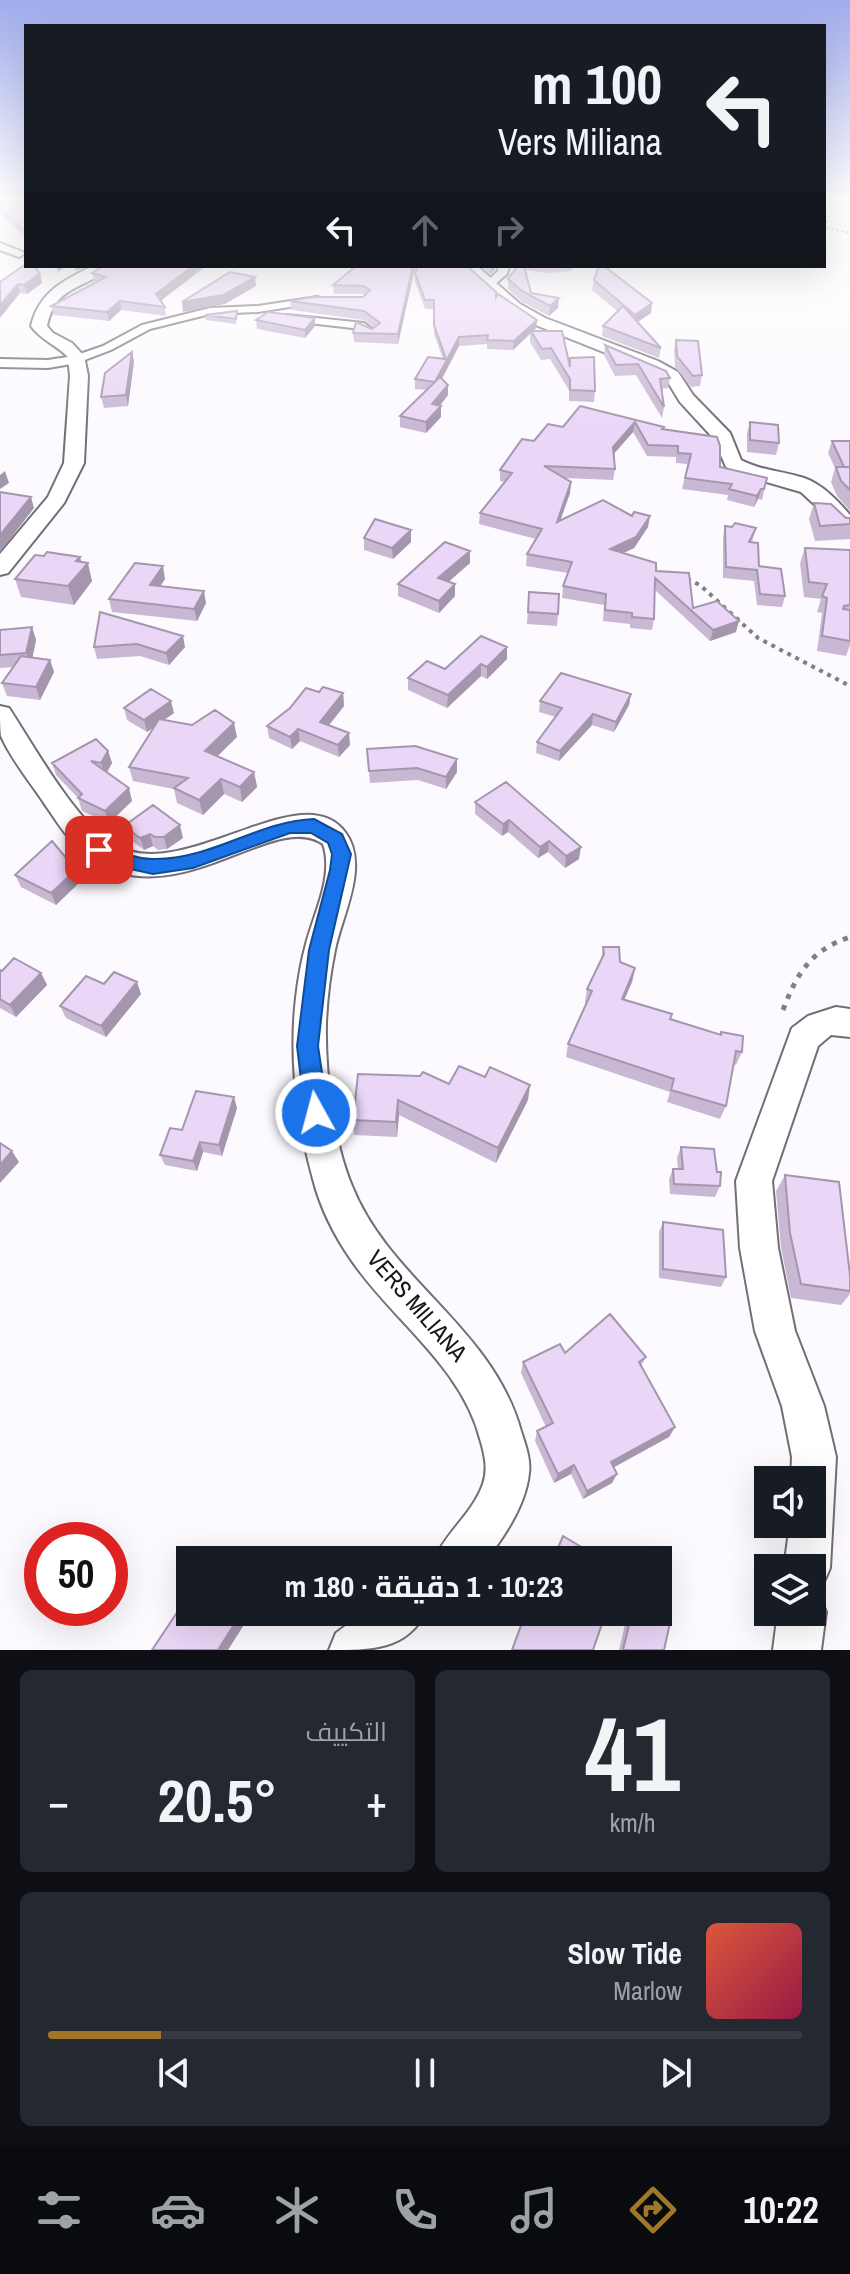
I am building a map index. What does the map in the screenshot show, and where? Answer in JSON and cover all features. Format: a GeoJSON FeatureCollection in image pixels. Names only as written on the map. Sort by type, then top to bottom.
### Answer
{"type":"FeatureCollection","features":[{"type":"Feature","properties":{"kind":"main road"},"geometry":{"type":"LineString","coordinates":[[0,568],[57,499],[74,463],[79,376],[77,359],[66,346],[47,336],[39,326],[40,311],[46,299],[87,275]]}},
{"type":"Feature","properties":{"kind":"main road"},"geometry":{"type":"LineString","coordinates":[[480,275],[515,307],[539,321],[652,365],[672,376],[686,398],[723,437],[733,463],[752,472],[802,485],[826,501],[850,527]]}},
{"type":"Feature","properties":{"kind":"main road","name":"VERS MILIANA"},"geometry":{"type":"LineString","coordinates":[[0,714],[71,818],[99,850],[123,861],[153,866],[193,861],[272,830],[302,825],[330,833],[340,846],[335,894],[314,981],[308,1046],[316,1113],[334,1188],[368,1252],[472,1369],[499,1421],[508,1471],[490,1520],[469,1546]]}},
{"type":"Feature","properties":{"kind":"main road"},"geometry":{"type":"LineString","coordinates":[[814,1466],[803,1406],[775,1331],[759,1248],[754,1181],[804,1038],[822,1023],[833,1020],[850,1023]]}},
{"type":"Feature","properties":{"kind":"main road"},"geometry":{"type":"LineString","coordinates":[[353,1650],[384,1626]]}},
{"type":"Feature","properties":{"kind":"main road"},"geometry":{"type":"LineString","coordinates":[[797,1650],[800,1626]]}},
{"type":"Feature","properties":{"kind":"street"},"geometry":{"type":"LineString","coordinates":[[490,283],[499,275]]}},
{"type":"Feature","properties":{"kind":"street"},"geometry":{"type":"LineString","coordinates":[[0,363],[48,364],[77,359],[107,348],[146,327],[210,311],[313,300],[334,301]]}},
{"type":"Feature","properties":{"kind":"street"},"geometry":{"type":"LineString","coordinates":[[238,310],[364,326],[371,333]]}},
{"type":"Feature","properties":{"kind":"path"},"geometry":{"type":"LineString","coordinates":[[674,578],[688,579],[700,585],[758,638],[850,686]]}},
{"type":"Feature","properties":{"kind":"path"},"geometry":{"type":"LineString","coordinates":[[783,1010],[796,974],[808,960],[827,943],[850,937]]}},
{"type":"Feature","properties":{"kind":"building"},"geometry":{"type":"Polygon","coordinates":[[[10,275],[39,275],[24,285],[18,284],[0,305],[0,282],[10,275]]]}},
{"type":"Feature","properties":{"kind":"building"},"geometry":{"type":"Polygon","coordinates":[[[99,275],[181,275],[156,294],[165,307],[120,301],[107,312],[51,306],[106,277],[99,275]]]}},
{"type":"Feature","properties":{"kind":"building"},"geometry":{"type":"Polygon","coordinates":[[[225,275],[255,277],[223,295],[182,302],[225,275]]]}},
{"type":"Feature","properties":{"kind":"building"},"geometry":{"type":"Polygon","coordinates":[[[345,275],[411,275],[398,334],[353,333],[356,322],[372,329],[380,323],[364,311],[290,301],[313,297],[363,297],[370,290],[363,286],[333,285],[345,275]]]}},
{"type":"Feature","properties":{"kind":"building"},"geometry":{"type":"Polygon","coordinates":[[[416,275],[477,275],[496,292],[496,297],[498,294],[537,320],[514,341],[487,340],[488,335],[459,337],[435,382],[415,379],[428,357],[446,359],[434,325],[434,300],[425,300],[416,275]]]}},
{"type":"Feature","properties":{"kind":"building"},"geometry":{"type":"Polygon","coordinates":[[[511,275],[526,275],[531,293],[559,298],[550,306],[522,291],[508,279],[511,275]]]}},
{"type":"Feature","properties":{"kind":"building"},"geometry":{"type":"Polygon","coordinates":[[[596,275],[616,275],[652,303],[635,315],[594,280],[596,275]]]}},
{"type":"Feature","properties":{"kind":"building"},"geometry":{"type":"Polygon","coordinates":[[[623,306],[661,348],[603,326],[623,306]]]}},
{"type":"Feature","properties":{"kind":"building"},"geometry":{"type":"Polygon","coordinates":[[[237,311],[236,319],[205,315],[237,311]]]}},
{"type":"Feature","properties":{"kind":"building"},"geometry":{"type":"Polygon","coordinates":[[[268,312],[315,318],[305,330],[256,320],[268,312]]]}},
{"type":"Feature","properties":{"kind":"building"},"geometry":{"type":"Polygon","coordinates":[[[531,331],[562,331],[570,367],[570,358],[594,357],[595,391],[570,390],[570,379],[551,348],[542,349],[531,331]]]}},
{"type":"Feature","properties":{"kind":"building"},"geometry":{"type":"Polygon","coordinates":[[[676,340],[698,341],[702,375],[693,376],[677,356],[676,340]]]}},
{"type":"Feature","properties":{"kind":"building"},"geometry":{"type":"Polygon","coordinates":[[[605,345],[666,371],[670,378],[660,379],[664,407],[638,364],[616,365],[605,345]]]}},
{"type":"Feature","properties":{"kind":"building"},"geometry":{"type":"Polygon","coordinates":[[[132,352],[126,395],[101,397],[105,373],[132,352]]]}},
{"type":"Feature","properties":{"kind":"building"},"geometry":{"type":"Polygon","coordinates":[[[440,377],[448,385],[432,404],[441,406],[426,422],[400,416],[440,377]]]}},
{"type":"Feature","properties":{"kind":"building"},"geometry":{"type":"Polygon","coordinates":[[[580,406],[664,427],[662,429],[717,437],[720,467],[767,478],[764,489],[757,496],[729,489],[732,484],[685,478],[691,454],[678,453],[678,446],[648,445],[635,422],[613,447],[615,469],[544,466],[571,482],[557,522],[603,500],[632,516],[634,512],[650,516],[636,537],[610,549],[656,563],[656,571],[689,573],[693,608],[717,601],[739,621],[713,630],[655,578],[654,619],[605,610],[606,594],[563,586],[572,562],[527,554],[542,529],[480,513],[512,473],[500,470],[522,439],[534,441],[548,424],[563,427],[580,406]]]}},
{"type":"Feature","properties":{"kind":"building"},"geometry":{"type":"Polygon","coordinates":[[[750,422],[778,425],[779,443],[750,440],[750,422]]]}},
{"type":"Feature","properties":{"kind":"building"},"geometry":{"type":"Polygon","coordinates":[[[832,441],[850,441],[850,467],[844,467],[832,441]]]}},
{"type":"Feature","properties":{"kind":"building"},"geometry":{"type":"Polygon","coordinates":[[[836,467],[850,467],[850,490],[841,481],[836,467]]]}},
{"type":"Feature","properties":{"kind":"building"},"geometry":{"type":"Polygon","coordinates":[[[0,492],[31,497],[0,535],[0,492]]]}},
{"type":"Feature","properties":{"kind":"building"},"geometry":{"type":"Polygon","coordinates":[[[814,503],[831,504],[850,518],[850,524],[820,526],[814,503]]]}},
{"type":"Feature","properties":{"kind":"building"},"geometry":{"type":"Polygon","coordinates":[[[375,519],[411,530],[392,548],[364,538],[375,519]]]}},
{"type":"Feature","properties":{"kind":"building"},"geometry":{"type":"Polygon","coordinates":[[[735,523],[756,528],[749,542],[758,543],[759,566],[781,569],[785,596],[760,594],[757,570],[726,567],[725,526],[732,527],[735,523]]]}},
{"type":"Feature","properties":{"kind":"building"},"geometry":{"type":"Polygon","coordinates":[[[445,542],[470,551],[438,578],[455,584],[439,601],[398,584],[445,542]]]}},
{"type":"Feature","properties":{"kind":"building"},"geometry":{"type":"Polygon","coordinates":[[[805,548],[850,550],[850,605],[843,609],[850,610],[850,641],[822,636],[827,598],[822,596],[827,584],[809,582],[805,548]]]}},
{"type":"Feature","properties":{"kind":"building"},"geometry":{"type":"Polygon","coordinates":[[[47,552],[80,557],[76,561],[88,563],[68,586],[15,579],[35,555],[44,556],[47,552]]]}},
{"type":"Feature","properties":{"kind":"building"},"geometry":{"type":"Polygon","coordinates":[[[135,563],[163,566],[150,585],[204,591],[194,609],[109,599],[135,563]]]}},
{"type":"Feature","properties":{"kind":"building"},"geometry":{"type":"Polygon","coordinates":[[[529,592],[559,594],[558,614],[528,612],[529,592]]]}},
{"type":"Feature","properties":{"kind":"building"},"geometry":{"type":"Polygon","coordinates":[[[100,612],[183,636],[166,653],[137,644],[94,647],[100,612]]]}},
{"type":"Feature","properties":{"kind":"building"},"geometry":{"type":"Polygon","coordinates":[[[32,627],[26,653],[0,655],[0,630],[32,627]]]}},
{"type":"Feature","properties":{"kind":"building"},"geometry":{"type":"Polygon","coordinates":[[[481,636],[507,647],[487,667],[481,664],[448,695],[408,678],[427,661],[445,669],[481,636]]]}},
{"type":"Feature","properties":{"kind":"building"},"geometry":{"type":"Polygon","coordinates":[[[21,656],[50,660],[36,687],[2,683],[21,656]]]}},
{"type":"Feature","properties":{"kind":"building"},"geometry":{"type":"Polygon","coordinates":[[[561,673],[631,694],[616,722],[593,714],[560,751],[537,742],[562,708],[540,701],[561,673]]]}},
{"type":"Feature","properties":{"kind":"building"},"geometry":{"type":"Polygon","coordinates":[[[323,687],[343,693],[320,722],[349,733],[338,745],[298,729],[290,737],[267,726],[290,708],[306,688],[319,692],[323,687]]]}},
{"type":"Feature","properties":{"kind":"building"},"geometry":{"type":"Polygon","coordinates":[[[151,689],[171,701],[144,720],[124,708],[151,689]]]}},
{"type":"Feature","properties":{"kind":"building"},"geometry":{"type":"Polygon","coordinates":[[[215,710],[234,723],[205,751],[254,772],[240,787],[221,779],[199,800],[174,788],[188,778],[129,767],[159,719],[192,725],[215,710]]]}},
{"type":"Feature","properties":{"kind":"building"},"geometry":{"type":"Polygon","coordinates":[[[96,739],[108,751],[101,763],[91,761],[129,788],[105,811],[78,798],[82,794],[52,763],[96,739]]]}},
{"type":"Feature","properties":{"kind":"building"},"geometry":{"type":"Polygon","coordinates":[[[415,746],[457,759],[446,777],[417,768],[369,771],[367,749],[415,746]]]}},
{"type":"Feature","properties":{"kind":"building"},"geometry":{"type":"Polygon","coordinates":[[[506,782],[581,847],[566,856],[549,841],[540,847],[509,820],[503,824],[475,802],[506,782]]]}},
{"type":"Feature","properties":{"kind":"building"},"geometry":{"type":"Polygon","coordinates":[[[153,805],[180,825],[164,837],[150,834],[140,838],[124,826],[153,805]]]}},
{"type":"Feature","properties":{"kind":"building"},"geometry":{"type":"Polygon","coordinates":[[[52,841],[76,870],[51,893],[15,875],[52,841]]]}},
{"type":"Feature","properties":{"kind":"building"},"geometry":{"type":"Polygon","coordinates":[[[603,947],[619,947],[620,962],[635,968],[622,999],[672,1014],[670,1019],[721,1035],[721,1032],[743,1036],[742,1052],[736,1051],[726,1106],[671,1090],[674,1079],[568,1044],[592,991],[587,989],[604,954],[603,947]]]}},
{"type":"Feature","properties":{"kind":"building"},"geometry":{"type":"Polygon","coordinates":[[[14,958],[41,973],[10,1005],[0,999],[0,970],[14,958]]]}},
{"type":"Feature","properties":{"kind":"building"},"geometry":{"type":"Polygon","coordinates":[[[114,972],[137,982],[101,1026],[60,1006],[86,976],[104,984],[114,972]]]}},
{"type":"Feature","properties":{"kind":"building"},"geometry":{"type":"Polygon","coordinates":[[[459,1066],[485,1077],[490,1067],[530,1085],[498,1148],[398,1100],[396,1122],[353,1120],[358,1074],[420,1076],[423,1072],[449,1084],[459,1066]]]}},
{"type":"Feature","properties":{"kind":"building"},"geometry":{"type":"Polygon","coordinates":[[[196,1091],[234,1097],[219,1145],[200,1142],[193,1161],[160,1155],[170,1128],[182,1130],[196,1091]]]}},
{"type":"Feature","properties":{"kind":"building"},"geometry":{"type":"Polygon","coordinates":[[[0,1143],[12,1151],[0,1165],[0,1143]]]}},
{"type":"Feature","properties":{"kind":"building"},"geometry":{"type":"Polygon","coordinates":[[[681,1147],[714,1149],[717,1172],[721,1172],[720,1186],[674,1184],[673,1169],[683,1169],[681,1147]]]}},
{"type":"Feature","properties":{"kind":"building"},"geometry":{"type":"Polygon","coordinates":[[[785,1175],[839,1182],[850,1291],[801,1284],[790,1233],[785,1175]]]}},
{"type":"Feature","properties":{"kind":"building"},"geometry":{"type":"Polygon","coordinates":[[[663,1222],[723,1230],[726,1277],[663,1269],[663,1222]]]}},
{"type":"Feature","properties":{"kind":"building"},"geometry":{"type":"Polygon","coordinates":[[[610,1314],[646,1357],[639,1362],[675,1427],[611,1462],[617,1474],[587,1491],[574,1465],[558,1474],[537,1431],[553,1423],[523,1362],[560,1344],[565,1353],[610,1314]]]}},
{"type":"Feature","properties":{"kind":"building"},"geometry":{"type":"Polygon","coordinates":[[[563,1536],[580,1546],[559,1546],[563,1536]]]}},
{"type":"Feature","properties":{"kind":"building"},"geometry":{"type":"Polygon","coordinates":[[[176,1614],[176,1626],[233,1626],[218,1650],[152,1650],[176,1614]]]}},
{"type":"Feature","properties":{"kind":"building"},"geometry":{"type":"Polygon","coordinates":[[[521,1626],[601,1626],[593,1650],[512,1650],[521,1626]]]}},
{"type":"Feature","properties":{"kind":"building"},"geometry":{"type":"Polygon","coordinates":[[[629,1626],[669,1626],[664,1650],[623,1650],[629,1626]]]}},
{"type":"Feature","properties":{"kind":"route"},"geometry":{"type":"LineString","coordinates":[[99,850],[123,861],[153,866],[193,861],[272,830],[302,825],[324,829],[336,839],[340,846],[340,870],[319,950],[308,1046],[316,1113]]}}]}
